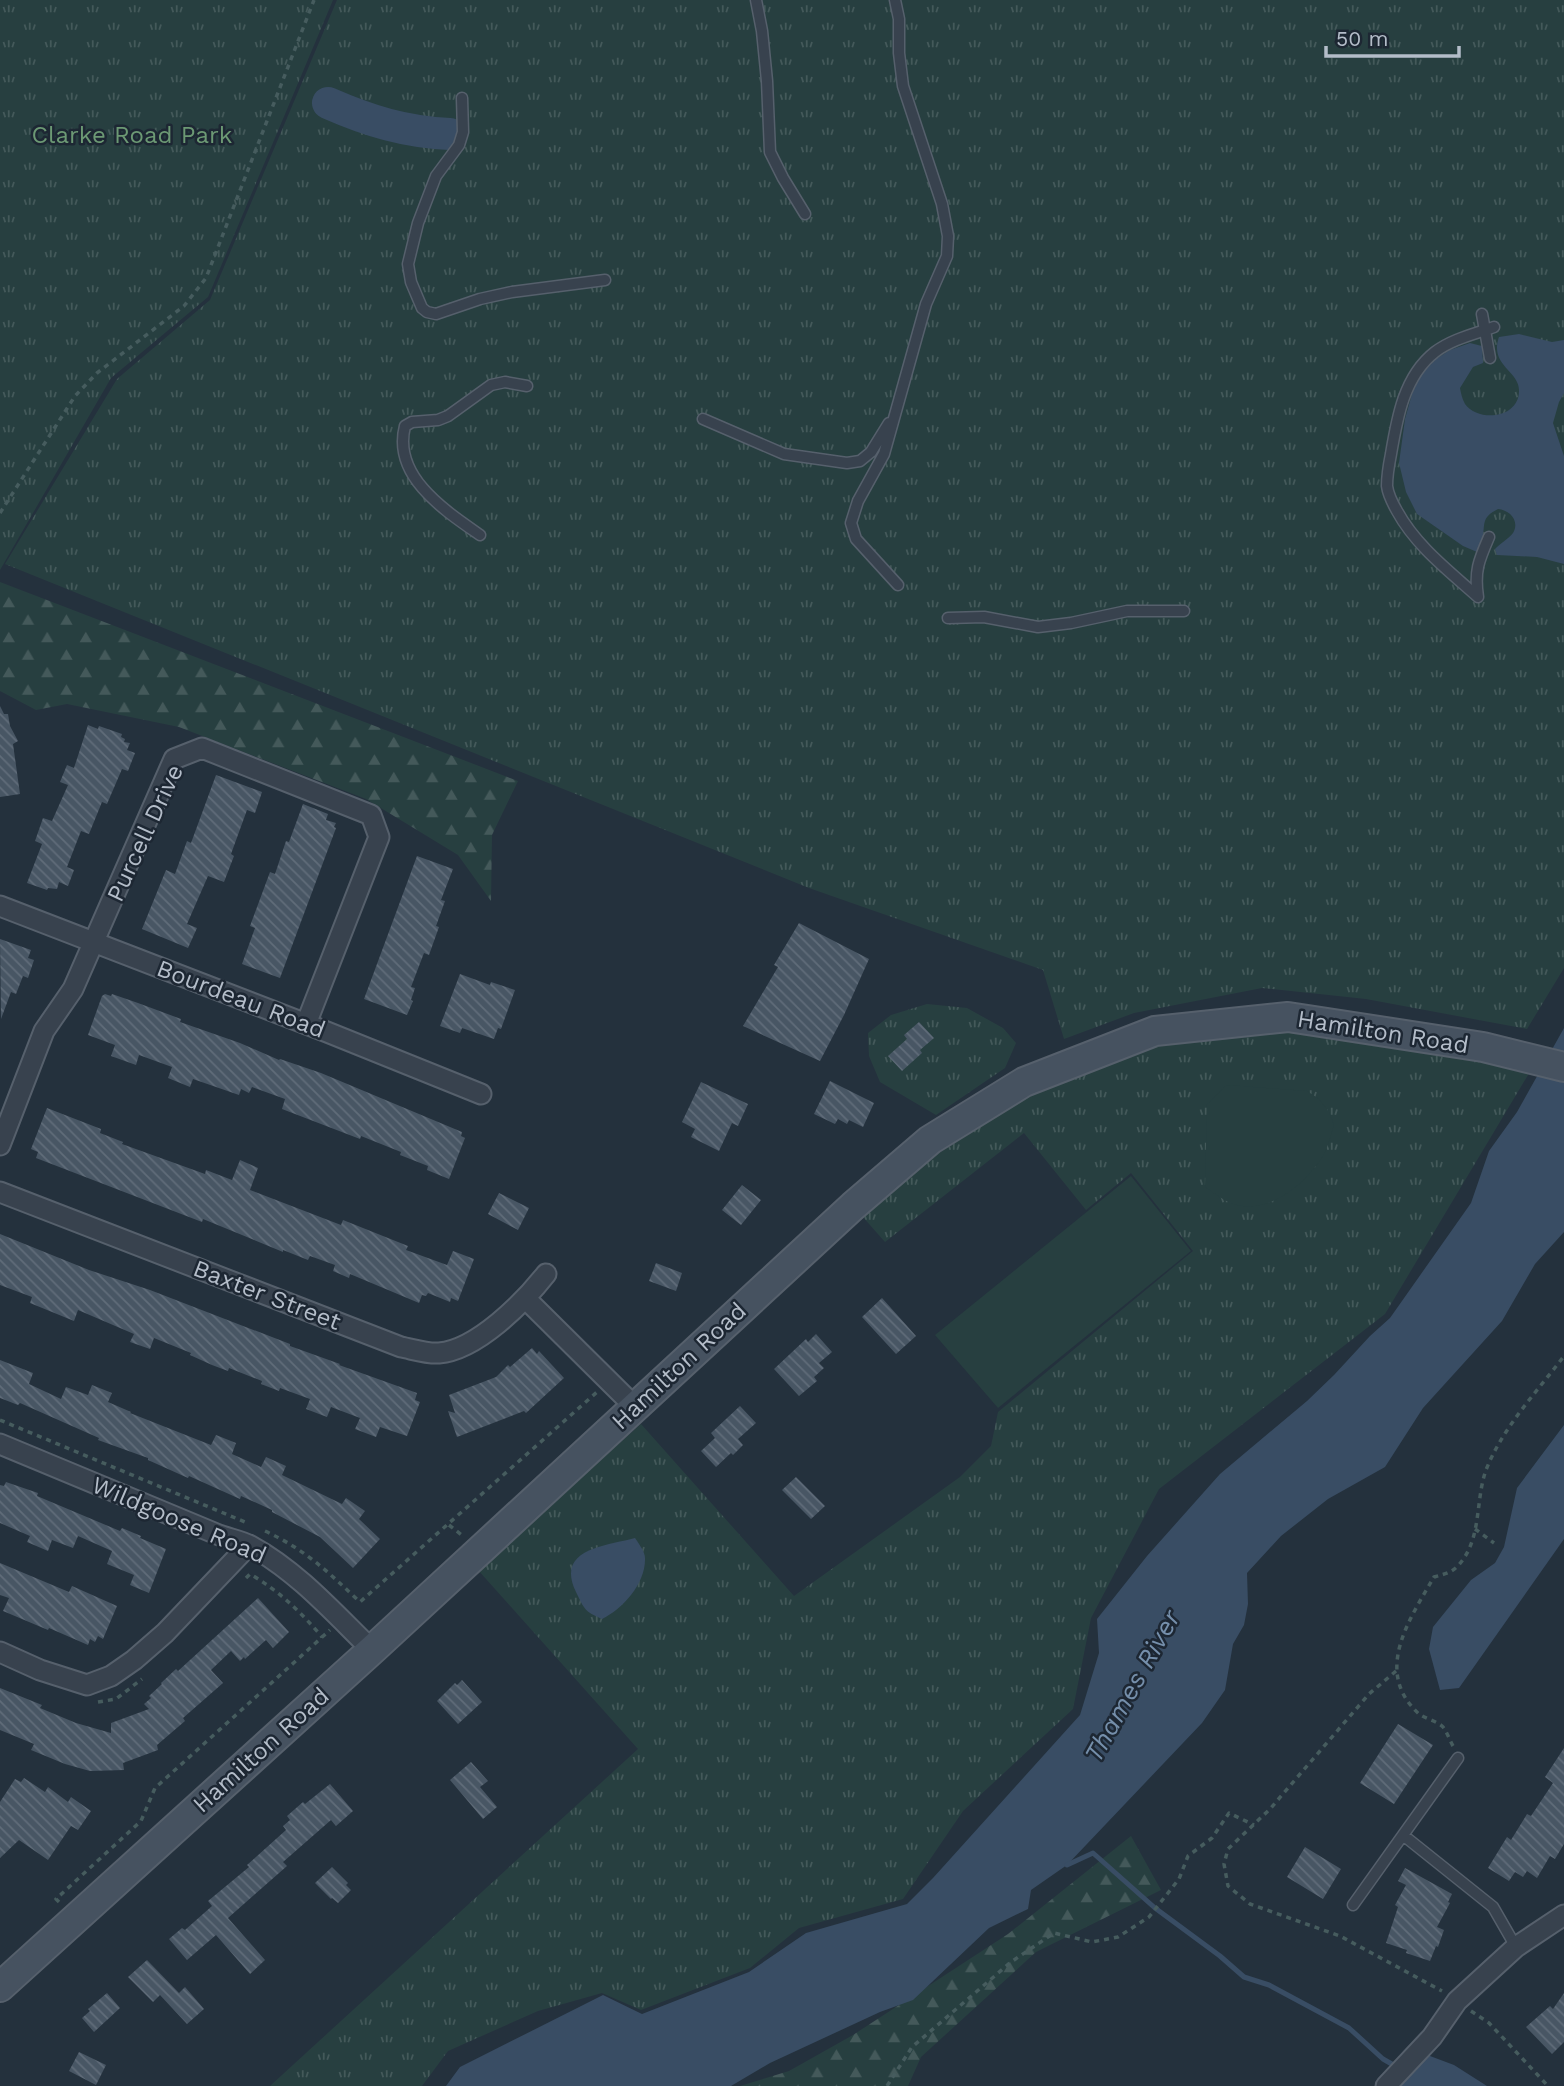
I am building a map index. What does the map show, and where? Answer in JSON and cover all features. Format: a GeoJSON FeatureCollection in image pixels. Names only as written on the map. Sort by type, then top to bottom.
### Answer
{"type":"FeatureCollection","features":[{"type":"Feature","properties":{"kind":"main road","name":"Hamilton Road"},"geometry":{"type":"LineString","coordinates":[[0,1987],[372,1650],[853,1206],[921,1148],[1024,1082],[1155,1031],[1288,1017],[1483,1047],[1564,1067]]}},
{"type":"Feature","properties":{"kind":"street","name":"Purcell Drive"},"geometry":{"type":"LineString","coordinates":[[0,1145],[44,1031],[73,989],[174,759],[202,748],[371,816],[379,837],[306,1024]]}},
{"type":"Feature","properties":{"kind":"street","name":"Bourdeau Road"},"geometry":{"type":"LineString","coordinates":[[0,906],[481,1094]]}},
{"type":"Feature","properties":{"kind":"street","name":"Baxter Street"},"geometry":{"type":"LineString","coordinates":[[0,1192],[401,1348],[438,1353],[465,1345],[526,1299],[546,1274]]}},
{"type":"Feature","properties":{"kind":"street"},"geometry":{"type":"LineString","coordinates":[[526,1299],[635,1407]]}},
{"type":"Feature","properties":{"kind":"street","name":"Wildgoose Road"},"geometry":{"type":"LineString","coordinates":[[0,1444],[248,1545],[302,1582],[372,1650]]}},
{"type":"Feature","properties":{"kind":"street"},"geometry":{"type":"LineString","coordinates":[[0,1652],[40,1670],[87,1685],[111,1676],[165,1633],[248,1545]]}},
{"type":"Feature","properties":{"kind":"street"},"geometry":{"type":"LineString","coordinates":[[1386,2086],[1432,2037],[1457,2001],[1516,1947],[1564,1915]]}},
{"type":"Feature","properties":{"kind":"lane"},"geometry":{"type":"LineString","coordinates":[[757,0],[769,104],[770,152],[805,214]]}},
{"type":"Feature","properties":{"kind":"lane"},"geometry":{"type":"LineString","coordinates":[[895,0],[899,19],[903,86],[942,204],[948,236],[947,256],[926,304],[884,454],[858,501],[851,523],[856,539],[898,585]]}},
{"type":"Feature","properties":{"kind":"lane"},"geometry":{"type":"LineString","coordinates":[[462,98],[463,132],[459,145],[436,176],[418,223],[408,264],[411,282],[422,308],[427,313],[436,314],[480,299],[512,292],[604,280]]}},
{"type":"Feature","properties":{"kind":"lane"},"geometry":{"type":"LineString","coordinates":[[1482,314],[1490,329],[1490,358]]}},
{"type":"Feature","properties":{"kind":"lane"},"geometry":{"type":"LineString","coordinates":[[1489,537],[1478,562],[1475,579],[1478,597],[1424,548],[1397,511],[1387,487],[1394,432],[1409,384],[1435,352],[1453,342],[1490,329]]}},
{"type":"Feature","properties":{"kind":"lane"},"geometry":{"type":"LineString","coordinates":[[480,535],[441,508],[414,478],[409,470],[405,452],[405,426],[412,422],[438,420],[448,416],[491,385],[505,382],[527,386]]}},
{"type":"Feature","properties":{"kind":"lane"},"geometry":{"type":"LineString","coordinates":[[703,419],[785,454],[847,463],[860,461],[871,452],[897,412]]}},
{"type":"Feature","properties":{"kind":"lane"},"geometry":{"type":"LineString","coordinates":[[948,618],[984,617],[1038,627],[1127,611],[1184,611]]}},
{"type":"Feature","properties":{"kind":"lane"},"geometry":{"type":"LineString","coordinates":[[1353,1905],[1458,1758]]}},
{"type":"Feature","properties":{"kind":"lane"},"geometry":{"type":"LineString","coordinates":[[1403,1835],[1493,1907],[1516,1947]]}},
{"type":"Feature","properties":{"kind":"path"},"geometry":{"type":"LineString","coordinates":[[0,513],[75,396],[97,373],[184,306],[206,278],[314,0]]}},
{"type":"Feature","properties":{"kind":"path"},"geometry":{"type":"LineString","coordinates":[[1458,1758],[1442,1726],[1421,1715],[1402,1693],[1396,1671],[1403,1633],[1434,1577],[1455,1570],[1466,1556],[1475,1529],[1485,1472],[1507,1427],[1564,1356]]}},
{"type":"Feature","properties":{"kind":"path"},"geometry":{"type":"LineString","coordinates":[[0,1420],[285,1541],[318,1562],[360,1602],[610,1382]]}},
{"type":"Feature","properties":{"kind":"path"},"geometry":{"type":"LineString","coordinates":[[1475,1529],[1494,1543]]}},
{"type":"Feature","properties":{"kind":"path"},"geometry":{"type":"LineString","coordinates":[[75,1919],[56,1899],[141,1821],[155,1788],[322,1637]]}},
{"type":"Feature","properties":{"kind":"path"},"geometry":{"type":"LineString","coordinates":[[887,2086],[912,2047],[1011,1962],[1054,1933],[1092,1942],[1118,1937],[1149,1917],[1179,1879],[1188,1856],[1212,1838],[1228,1814],[1254,1825]]}},
{"type":"Feature","properties":{"kind":"green space","name":"Clarke Road Park"},"geometry":{"type":"Polygon","coordinates":[[[0,0],[333,0],[208,297],[111,378],[0,570],[0,0]]]}},
{"type":"Feature","properties":{"kind":"green space"},"geometry":{"type":"Polygon","coordinates":[[[337,0],[1564,0],[1564,968],[1527,1029],[1366,999],[1262,988],[1134,1013],[1064,1039],[1043,970],[809,888],[5,564],[117,379],[210,300],[337,0]]]}},
{"type":"Feature","properties":{"kind":"green space"},"geometry":{"type":"Polygon","coordinates":[[[0,582],[518,781],[492,835],[491,901],[458,855],[366,799],[179,727],[67,704],[36,710],[0,691],[0,582]]]}},
{"type":"Feature","properties":{"kind":"green space"},"geometry":{"type":"Polygon","coordinates":[[[927,1004],[967,1008],[1003,1028],[1016,1043],[1005,1068],[936,1115],[880,1082],[869,1056],[868,1033],[891,1015],[927,1004]]]}},
{"type":"Feature","properties":{"kind":"green space"},"geometry":{"type":"Polygon","coordinates":[[[1287,1029],[1531,1070],[1385,1314],[1159,1489],[1091,1618],[1073,1709],[963,1811],[903,1899],[799,1928],[750,1968],[641,2010],[602,1993],[538,2011],[448,2051],[422,2086],[270,2086],[638,1749],[478,1570],[641,1424],[794,1596],[960,1477],[991,1446],[998,1412],[1193,1251],[1131,1173],[1086,1210],[1024,1133],[885,1242],[862,1216],[939,1153],[1031,1095],[1160,1044],[1287,1029]]]}},
{"type":"Feature","properties":{"kind":"green space"},"geometry":{"type":"Polygon","coordinates":[[[1227,1085],[1307,1091],[1319,1099],[1329,1112],[1334,1125],[1323,1156],[1307,1177],[1273,1201],[1247,1206],[1233,1204],[1205,1187],[1207,1104],[1227,1085]]]}},
{"type":"Feature","properties":{"kind":"green space"},"geometry":{"type":"Polygon","coordinates":[[[1131,1176],[1191,1251],[998,1408],[935,1335],[1131,1176]]]}},
{"type":"Feature","properties":{"kind":"green space"},"geometry":{"type":"Polygon","coordinates":[[[1131,1836],[1161,1890],[1036,1952],[921,2057],[908,2086],[740,2086],[789,2071],[853,2035],[1008,1934],[1131,1836]]]}},
{"type":"Feature","properties":{"kind":"water"},"geometry":{"type":"Polygon","coordinates":[[[1519,334],[1552,342],[1564,340],[1564,393],[1553,423],[1564,456],[1564,564],[1537,557],[1497,555],[1495,549],[1515,529],[1510,514],[1498,509],[1486,519],[1477,552],[1463,546],[1417,514],[1406,492],[1399,463],[1405,419],[1420,376],[1436,359],[1450,350],[1470,343],[1482,346],[1483,363],[1473,367],[1460,388],[1465,404],[1471,410],[1479,414],[1498,415],[1513,407],[1518,399],[1518,383],[1501,361],[1497,347],[1499,337],[1519,334]]]}},
{"type":"Feature","properties":{"kind":"water","name":"Thames River"},"geometry":{"type":"Polygon","coordinates":[[[1564,1028],[1564,1232],[1535,1264],[1502,1321],[1423,1408],[1385,1467],[1328,1499],[1281,1536],[1247,1573],[1248,1604],[1244,1625],[1233,1644],[1225,1690],[1202,1723],[1067,1865],[1031,1890],[1028,1909],[989,1928],[913,2000],[880,2012],[770,2063],[731,2086],[446,2086],[460,2067],[603,1995],[642,2014],[749,1972],[806,1933],[907,1904],[1080,1715],[1099,1653],[1097,1619],[1147,1556],[1220,1474],[1307,1401],[1390,1318],[1471,1203],[1489,1151],[1517,1112],[1564,1028]]]}},
{"type":"Feature","properties":{"kind":"water"},"geometry":{"type":"Polygon","coordinates":[[[1564,1425],[1564,1539],[1459,1688],[1440,1690],[1429,1649],[1433,1627],[1471,1580],[1495,1563],[1504,1547],[1517,1488],[1564,1425]]]}},
{"type":"Feature","properties":{"kind":"water"},"geometry":{"type":"Polygon","coordinates":[[[635,1538],[645,1556],[642,1577],[632,1594],[618,1609],[602,1619],[588,1612],[581,1603],[571,1578],[572,1567],[586,1552],[635,1538]]]}},
{"type":"Feature","properties":{"kind":"water"},"geometry":{"type":"Polygon","coordinates":[[[1422,2053],[1454,2065],[1487,2086],[1386,2086],[1422,2053]]]}},
{"type":"Feature","properties":{"kind":"building"},"geometry":{"type":"Polygon","coordinates":[[[0,706],[4,714],[8,714],[10,726],[18,741],[13,744],[20,794],[0,797],[0,706]]]}},
{"type":"Feature","properties":{"kind":"building"},"geometry":{"type":"Polygon","coordinates":[[[88,725],[122,734],[124,742],[130,743],[127,750],[135,753],[128,771],[122,769],[107,804],[102,802],[89,834],[81,831],[67,867],[74,870],[68,886],[59,882],[57,889],[47,890],[27,883],[42,844],[35,841],[43,818],[52,821],[68,785],[60,782],[67,765],[74,768],[88,725]]]}},
{"type":"Feature","properties":{"kind":"building"},"geometry":{"type":"Polygon","coordinates":[[[216,775],[262,792],[255,813],[247,810],[224,882],[208,876],[187,924],[197,928],[188,948],[142,929],[166,870],[175,874],[187,841],[191,843],[216,775]]]}},
{"type":"Feature","properties":{"kind":"building"},"geometry":{"type":"Polygon","coordinates":[[[303,804],[328,814],[326,820],[336,823],[336,828],[280,978],[242,964],[255,928],[250,926],[270,872],[275,874],[303,804]]]}},
{"type":"Feature","properties":{"kind":"building"},"geometry":{"type":"Polygon","coordinates":[[[417,856],[453,869],[441,900],[445,901],[436,926],[439,927],[429,955],[424,953],[411,987],[415,988],[407,1015],[364,999],[417,856]]]}},
{"type":"Feature","properties":{"kind":"building"},"geometry":{"type":"Polygon","coordinates":[[[799,923],[869,959],[820,1061],[743,1026],[778,967],[774,965],[799,923]]]}},
{"type":"Feature","properties":{"kind":"building"},"geometry":{"type":"Polygon","coordinates":[[[0,939],[31,950],[28,958],[34,960],[28,978],[23,976],[16,994],[11,992],[1,1019],[0,939]]]}},
{"type":"Feature","properties":{"kind":"building"},"geometry":{"type":"Polygon","coordinates":[[[460,974],[490,985],[491,982],[515,990],[501,1029],[498,1028],[494,1039],[462,1028],[460,1033],[440,1026],[460,974]]]}},
{"type":"Feature","properties":{"kind":"building"},"geometry":{"type":"Polygon","coordinates":[[[105,994],[138,1003],[279,1060],[321,1073],[462,1132],[461,1136],[465,1138],[449,1179],[427,1170],[428,1166],[400,1155],[401,1152],[282,1109],[285,1099],[252,1087],[249,1093],[241,1089],[239,1095],[193,1079],[190,1087],[168,1078],[172,1067],[139,1055],[136,1065],[111,1056],[115,1045],[88,1035],[105,994]]]}},
{"type":"Feature","properties":{"kind":"building"},"geometry":{"type":"Polygon","coordinates":[[[919,1022],[934,1038],[902,1071],[888,1056],[907,1039],[904,1035],[919,1022]]]}},
{"type":"Feature","properties":{"kind":"building"},"geometry":{"type":"Polygon","coordinates":[[[830,1081],[874,1103],[863,1127],[849,1120],[847,1124],[838,1119],[835,1124],[814,1114],[830,1081]]]}},
{"type":"Feature","properties":{"kind":"building"},"geometry":{"type":"Polygon","coordinates":[[[701,1082],[748,1104],[738,1126],[732,1123],[719,1151],[691,1137],[695,1129],[682,1122],[701,1082]]]}},
{"type":"Feature","properties":{"kind":"building"},"geometry":{"type":"Polygon","coordinates":[[[47,1108],[101,1129],[100,1133],[123,1142],[122,1144],[205,1174],[206,1170],[232,1180],[240,1160],[258,1168],[250,1190],[341,1225],[343,1220],[408,1246],[406,1250],[447,1265],[453,1251],[474,1259],[458,1301],[451,1298],[450,1302],[428,1293],[426,1296],[422,1295],[419,1303],[350,1274],[349,1278],[333,1271],[335,1265],[310,1256],[308,1260],[283,1252],[203,1219],[202,1222],[36,1158],[38,1152],[31,1149],[47,1108]]]}},
{"type":"Feature","properties":{"kind":"building"},"geometry":{"type":"Polygon","coordinates":[[[742,1185],[761,1200],[741,1225],[722,1210],[742,1185]]]}},
{"type":"Feature","properties":{"kind":"building"},"geometry":{"type":"Polygon","coordinates":[[[499,1193],[529,1208],[518,1230],[488,1214],[499,1193]]]}},
{"type":"Feature","properties":{"kind":"building"},"geometry":{"type":"Polygon","coordinates":[[[0,1234],[417,1393],[415,1400],[420,1402],[407,1436],[380,1427],[376,1437],[355,1429],[360,1418],[331,1407],[327,1417],[306,1409],[310,1399],[280,1388],[279,1391],[229,1368],[228,1371],[212,1365],[154,1338],[150,1349],[130,1342],[134,1334],[78,1310],[74,1321],[30,1303],[32,1297],[0,1285],[0,1234]]]}},
{"type":"Feature","properties":{"kind":"building"},"geometry":{"type":"Polygon","coordinates":[[[656,1263],[682,1273],[676,1291],[649,1281],[656,1263]]]}},
{"type":"Feature","properties":{"kind":"building"},"geometry":{"type":"Polygon","coordinates":[[[882,1298],[916,1336],[896,1354],[862,1317],[882,1298]]]}},
{"type":"Feature","properties":{"kind":"building"},"geometry":{"type":"Polygon","coordinates":[[[816,1334],[832,1352],[819,1363],[824,1368],[814,1377],[817,1381],[799,1396],[774,1369],[806,1339],[808,1342],[816,1334]]]}},
{"type":"Feature","properties":{"kind":"building"},"geometry":{"type":"Polygon","coordinates":[[[532,1348],[537,1354],[539,1351],[564,1378],[526,1413],[524,1411],[457,1437],[448,1411],[455,1413],[449,1395],[496,1377],[532,1348]]]}},
{"type":"Feature","properties":{"kind":"building"},"geometry":{"type":"Polygon","coordinates":[[[0,1360],[33,1373],[29,1384],[61,1399],[66,1387],[88,1395],[92,1385],[112,1393],[108,1402],[130,1413],[211,1445],[216,1435],[236,1443],[232,1454],[261,1467],[266,1457],[286,1466],[282,1475],[342,1504],[346,1498],[365,1511],[359,1519],[380,1539],[353,1568],[320,1537],[272,1510],[98,1440],[99,1438],[20,1403],[18,1405],[0,1398],[0,1360]]]}},
{"type":"Feature","properties":{"kind":"building"},"geometry":{"type":"Polygon","coordinates":[[[740,1406],[756,1423],[738,1439],[743,1445],[716,1467],[701,1451],[715,1438],[711,1433],[740,1406]]]}},
{"type":"Feature","properties":{"kind":"building"},"geometry":{"type":"Polygon","coordinates":[[[796,1477],[825,1506],[811,1519],[782,1490],[796,1477]]]}},
{"type":"Feature","properties":{"kind":"building"},"geometry":{"type":"Polygon","coordinates":[[[6,1482],[38,1493],[37,1496],[120,1531],[122,1528],[166,1549],[149,1593],[130,1585],[134,1575],[107,1564],[112,1551],[78,1536],[73,1548],[52,1540],[48,1551],[27,1542],[30,1536],[0,1523],[0,1485],[4,1486],[6,1482]]]}},
{"type":"Feature","properties":{"kind":"building"},"geometry":{"type":"Polygon","coordinates":[[[0,1563],[69,1592],[72,1586],[117,1606],[103,1639],[98,1636],[95,1642],[90,1639],[88,1645],[3,1611],[9,1598],[0,1595],[0,1563]]]}},
{"type":"Feature","properties":{"kind":"building"},"geometry":{"type":"Polygon","coordinates":[[[258,1598],[289,1632],[273,1648],[266,1640],[240,1661],[231,1651],[211,1670],[223,1683],[183,1718],[185,1721],[157,1745],[158,1750],[123,1763],[124,1770],[90,1771],[65,1764],[31,1750],[34,1744],[0,1730],[0,1688],[42,1705],[40,1708],[76,1723],[111,1733],[111,1723],[149,1709],[144,1704],[161,1683],[176,1669],[178,1671],[258,1598]]]}},
{"type":"Feature","properties":{"kind":"building"},"geometry":{"type":"Polygon","coordinates":[[[462,1680],[482,1702],[458,1724],[437,1701],[455,1683],[457,1685],[462,1680]]]}},
{"type":"Feature","properties":{"kind":"building"},"geometry":{"type":"Polygon","coordinates":[[[1398,1724],[1433,1745],[1394,1804],[1360,1783],[1398,1724]]]}},
{"type":"Feature","properties":{"kind":"building"},"geometry":{"type":"Polygon","coordinates":[[[1564,1748],[1564,1844],[1555,1859],[1550,1856],[1537,1878],[1527,1871],[1523,1877],[1515,1872],[1509,1881],[1488,1868],[1507,1837],[1511,1840],[1527,1814],[1531,1816],[1553,1783],[1545,1777],[1564,1748]]]}},
{"type":"Feature","properties":{"kind":"building"},"geometry":{"type":"Polygon","coordinates":[[[471,1762],[488,1781],[480,1787],[497,1807],[483,1819],[450,1780],[471,1762]]]}},
{"type":"Feature","properties":{"kind":"building"},"geometry":{"type":"Polygon","coordinates":[[[24,1778],[45,1792],[48,1787],[68,1802],[71,1797],[91,1811],[78,1830],[71,1826],[48,1860],[19,1840],[0,1858],[0,1802],[15,1779],[21,1782],[24,1778]]]}},
{"type":"Feature","properties":{"kind":"building"},"geometry":{"type":"Polygon","coordinates":[[[330,1784],[353,1811],[336,1826],[331,1820],[283,1862],[287,1866],[228,1918],[265,1960],[250,1974],[216,1935],[187,1960],[169,1939],[182,1928],[185,1930],[212,1906],[208,1901],[249,1867],[247,1865],[286,1830],[283,1826],[290,1820],[287,1816],[330,1784]]]}},
{"type":"Feature","properties":{"kind":"building"},"geometry":{"type":"Polygon","coordinates":[[[1305,1847],[1341,1869],[1323,1899],[1287,1877],[1305,1847]]]}},
{"type":"Feature","properties":{"kind":"building"},"geometry":{"type":"Polygon","coordinates":[[[332,1867],[348,1883],[346,1885],[351,1890],[338,1903],[315,1883],[332,1867]]]}},
{"type":"Feature","properties":{"kind":"building"},"geometry":{"type":"Polygon","coordinates":[[[1405,1868],[1452,1894],[1437,1927],[1444,1930],[1430,1961],[1386,1943],[1398,1907],[1395,1905],[1406,1885],[1398,1881],[1405,1868]]]}},
{"type":"Feature","properties":{"kind":"building"},"geometry":{"type":"Polygon","coordinates":[[[147,1960],[179,1993],[185,1987],[204,2009],[187,2024],[160,1995],[153,2002],[128,1977],[147,1960]]]}},
{"type":"Feature","properties":{"kind":"building"},"geometry":{"type":"Polygon","coordinates":[[[107,1993],[120,2008],[94,2032],[82,2018],[90,2011],[88,2009],[107,1993]]]}},
{"type":"Feature","properties":{"kind":"building"},"geometry":{"type":"Polygon","coordinates":[[[1564,1993],[1564,2042],[1552,2054],[1526,2027],[1550,2006],[1553,2009],[1564,1993]]]}},
{"type":"Feature","properties":{"kind":"building"},"geometry":{"type":"Polygon","coordinates":[[[79,2052],[106,2065],[96,2085],[69,2071],[79,2052]]]}},
{"type":"Feature","properties":{"kind":"waterway"},"geometry":{"type":"LineString","coordinates":[[328,103],[388,124],[418,131],[450,134]]}},
{"type":"Feature","properties":{"kind":"waterway"},"geometry":{"type":"LineString","coordinates":[[1067,1865],[1093,1853],[1155,1908],[1244,1977],[1269,1985],[1349,2028],[1383,2059],[1397,2067]]}}]}
